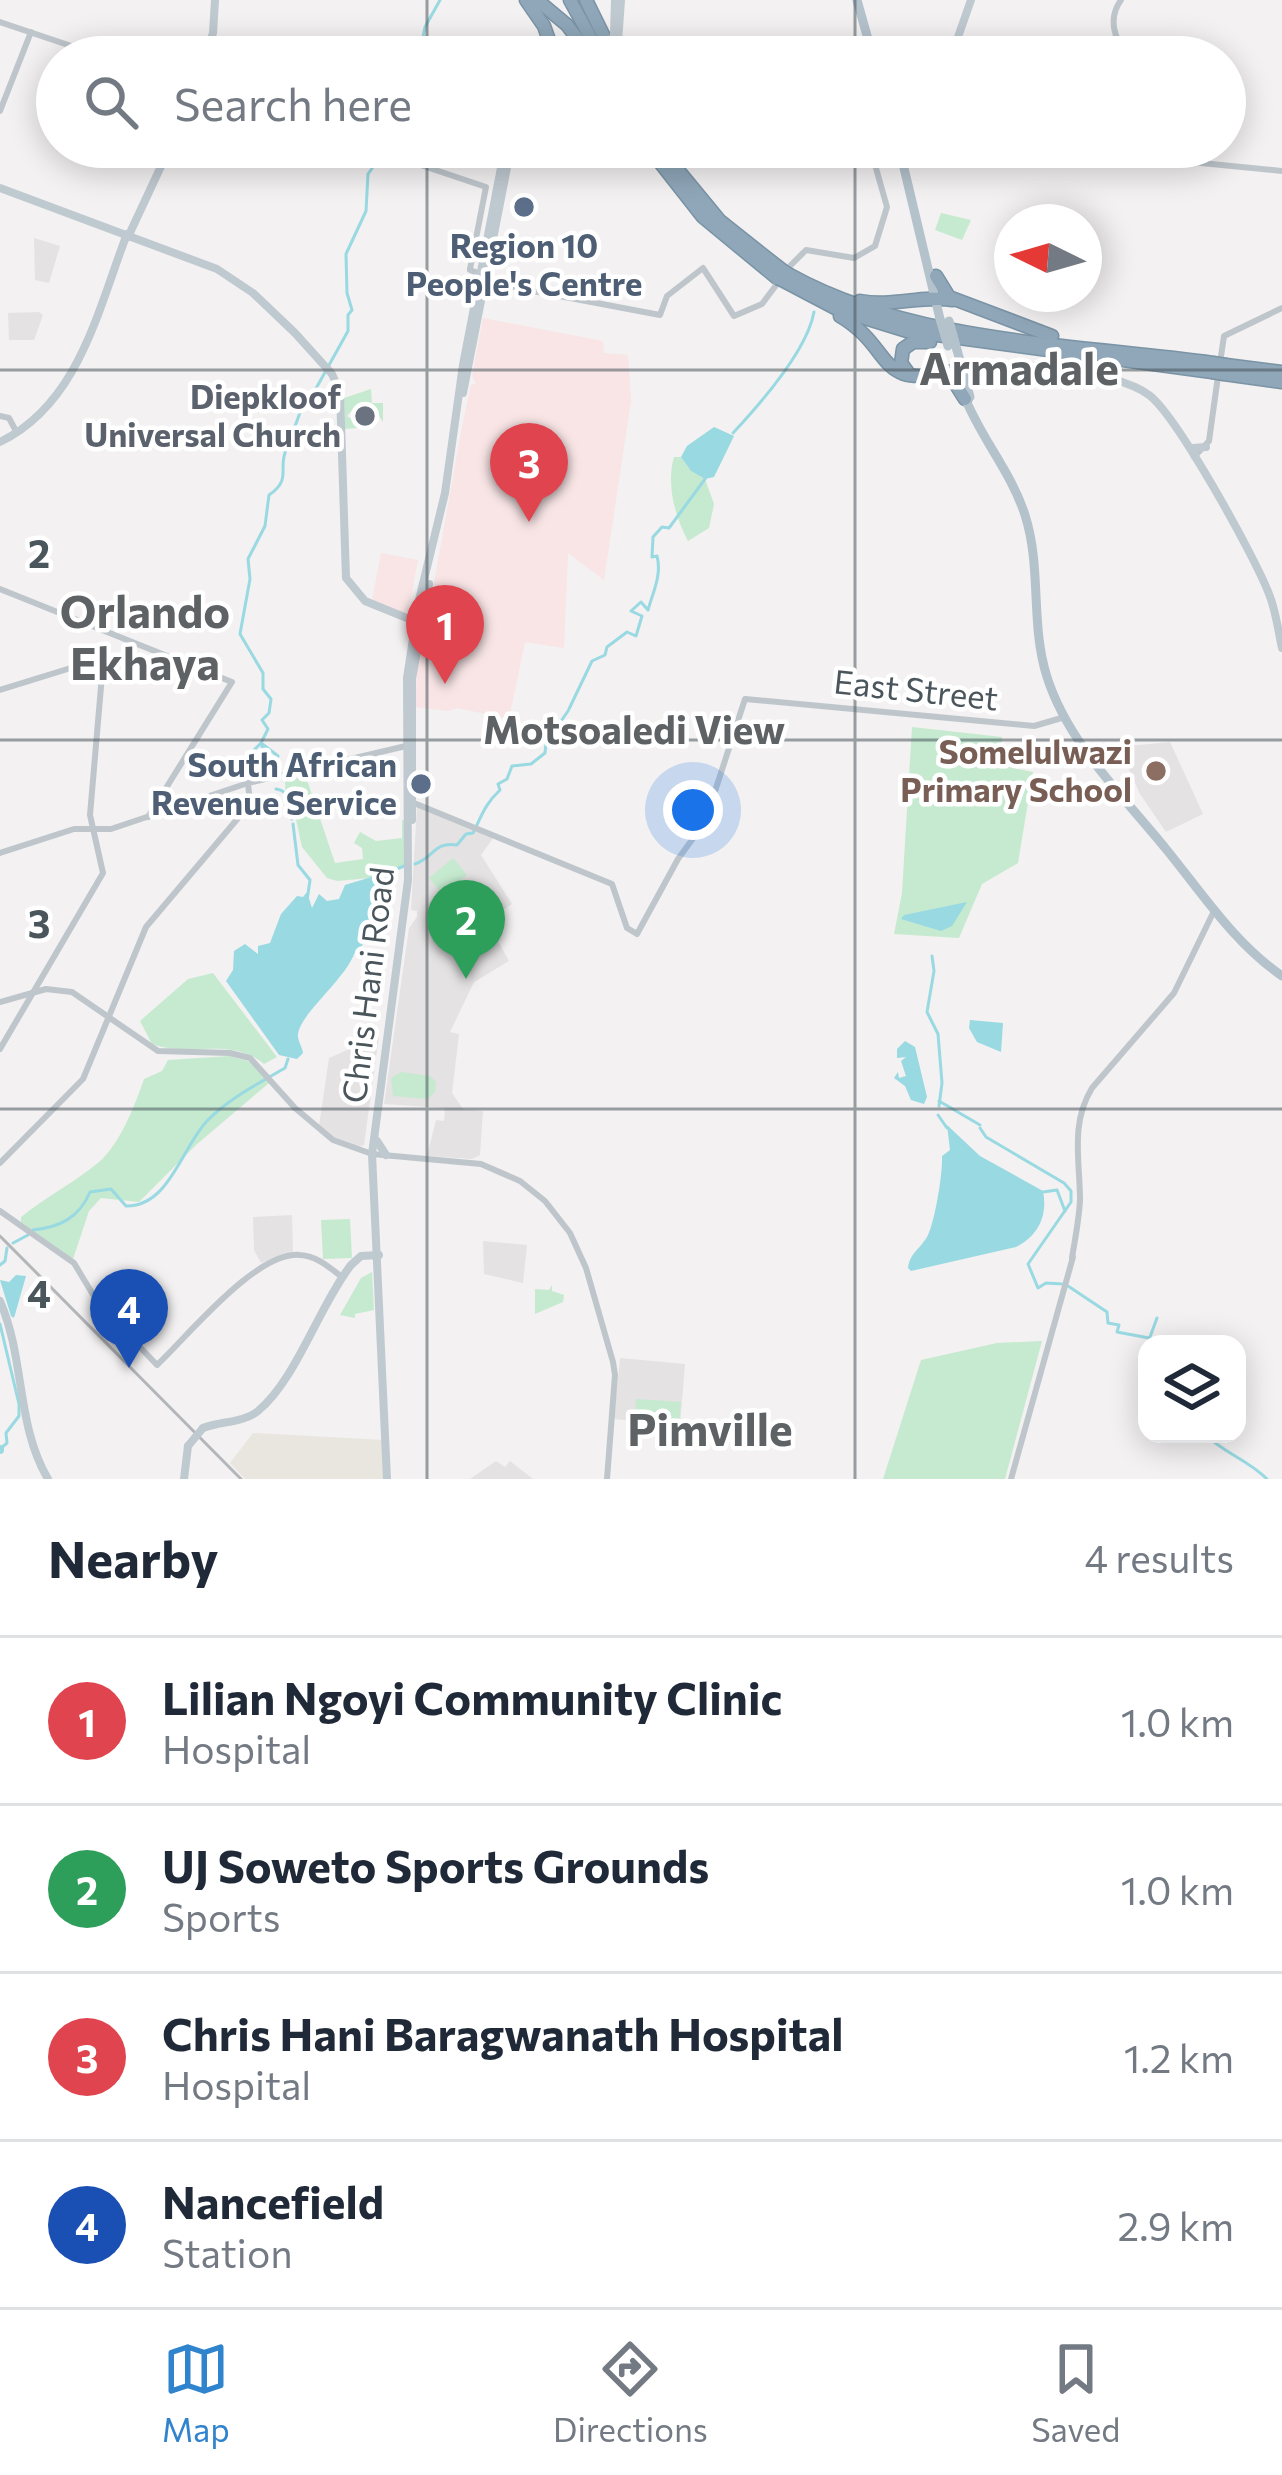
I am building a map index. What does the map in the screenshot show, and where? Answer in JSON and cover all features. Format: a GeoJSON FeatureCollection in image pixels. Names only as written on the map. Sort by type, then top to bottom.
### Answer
{"type":"FeatureCollection","features":[{"type":"Feature","properties":{"kind":"highway"},"geometry":{"type":"LineString","coordinates":[[526,0],[548,36]]}},
{"type":"Feature","properties":{"kind":"highway"},"geometry":{"type":"LineString","coordinates":[[537,0],[575,36]]}},
{"type":"Feature","properties":{"kind":"highway"},"geometry":{"type":"LineString","coordinates":[[570,0],[595,36]]}},
{"type":"Feature","properties":{"kind":"highway"},"geometry":{"type":"LineString","coordinates":[[583,0],[599,36]]}},
{"type":"Feature","properties":{"kind":"highway"},"geometry":{"type":"LineString","coordinates":[[670,168],[783,277],[860,329],[898,374],[915,379],[958,361]]}},
{"type":"Feature","properties":{"kind":"highway"},"geometry":{"type":"LineString","coordinates":[[936,276],[945,294],[1052,336],[1282,382]]}},
{"type":"Feature","properties":{"kind":"highway"},"geometry":{"type":"LineString","coordinates":[[783,277],[872,303],[938,298],[965,302]]}},
{"type":"Feature","properties":{"kind":"highway"},"geometry":{"type":"LineString","coordinates":[[783,277],[830,305],[881,324],[1015,347]]}},
{"type":"Feature","properties":{"kind":"highway"},"geometry":{"type":"LineString","coordinates":[[813,287],[860,308],[910,322],[1151,355]]}},
{"type":"Feature","properties":{"kind":"highway"},"geometry":{"type":"LineString","coordinates":[[965,399],[950,378],[906,372],[900,361],[903,349],[918,342],[1015,347],[1282,372]]}},
{"type":"Feature","properties":{"kind":"highway"},"geometry":{"type":"LineString","coordinates":[[933,374],[958,361]]}},
{"type":"Feature","properties":{"kind":"main road"},"geometry":{"type":"LineString","coordinates":[[208,36],[213,0]]}},
{"type":"Feature","properties":{"kind":"main road"},"geometry":{"type":"LineString","coordinates":[[616,36],[618,0]]}},
{"type":"Feature","properties":{"kind":"main road"},"geometry":{"type":"LineString","coordinates":[[856,0],[867,36]]}},
{"type":"Feature","properties":{"kind":"main road"},"geometry":{"type":"LineString","coordinates":[[958,36],[971,0]]}},
{"type":"Feature","properties":{"kind":"main road"},"geometry":{"type":"LineString","coordinates":[[0,442],[17,433],[61,391],[78,362],[127,236],[161,168]]}},
{"type":"Feature","properties":{"kind":"main road","name":"Chris Hani Road"},"geometry":{"type":"LineString","coordinates":[[415,623],[456,451],[481,260],[503,168]]}},
{"type":"Feature","properties":{"kind":"main road"},"geometry":{"type":"LineString","coordinates":[[905,168],[958,361],[978,417],[1010,469],[1029,520],[1044,650],[1061,717],[1215,908]]}},
{"type":"Feature","properties":{"kind":"main road"},"geometry":{"type":"LineString","coordinates":[[0,190],[224,273],[253,292],[322,366],[341,399],[344,569],[352,590],[365,601],[415,623]]}},
{"type":"Feature","properties":{"kind":"main road"},"geometry":{"type":"LineString","coordinates":[[918,218],[938,298]]}},
{"type":"Feature","properties":{"kind":"main road","name":"Chris Hani Road"},"geometry":{"type":"LineString","coordinates":[[389,1479],[377,1141],[409,870],[408,746],[415,623],[450,464],[481,275]]}},
{"type":"Feature","properties":{"kind":"main road"},"geometry":{"type":"LineString","coordinates":[[958,361],[1005,360],[1048,366],[1125,381],[1149,394],[1195,454],[1270,586],[1282,634]]}},
{"type":"Feature","properties":{"kind":"main road"},"geometry":{"type":"LineString","coordinates":[[958,361],[965,399],[1006,470],[1028,523],[1041,653],[1061,717],[1245,945],[1282,974]]}},
{"type":"Feature","properties":{"kind":"main road"},"geometry":{"type":"LineString","coordinates":[[449,376],[463,365]]}},
{"type":"Feature","properties":{"kind":"main road"},"geometry":{"type":"LineString","coordinates":[[322,366],[338,398],[343,579],[363,604],[415,623]]}},
{"type":"Feature","properties":{"kind":"main road"},"geometry":{"type":"LineString","coordinates":[[1195,454],[1206,447]]}},
{"type":"Feature","properties":{"kind":"main road"},"geometry":{"type":"LineString","coordinates":[[450,464],[456,451]]}},
{"type":"Feature","properties":{"kind":"main road"},"geometry":{"type":"LineString","coordinates":[[1195,454],[1269,592],[1282,648]]}},
{"type":"Feature","properties":{"kind":"main road","name":"Chris Hani Road"},"geometry":{"type":"LineString","coordinates":[[378,1154],[401,940]]}},
{"type":"Feature","properties":{"kind":"main road"},"geometry":{"type":"LineString","coordinates":[[184,1479],[188,1446],[205,1427],[244,1416],[265,1402],[294,1362],[342,1276],[360,1257],[378,1255]]}},
{"type":"Feature","properties":{"kind":"main road","name":"Chris Hani Road"},"geometry":{"type":"LineString","coordinates":[[378,1255],[388,1342],[389,1479]]}},
{"type":"Feature","properties":{"kind":"main road"},"geometry":{"type":"LineString","coordinates":[[0,1301],[45,1479]]}},
{"type":"Feature","properties":{"kind":"main road"},"geometry":{"type":"LineString","coordinates":[[0,1312],[26,1438],[45,1479]]}},
{"type":"Feature","properties":{"kind":"street"},"geometry":{"type":"LineString","coordinates":[[1118,36],[1115,9],[1121,0]]}},
{"type":"Feature","properties":{"kind":"street"},"geometry":{"type":"LineString","coordinates":[[0,22],[43,36]]}},
{"type":"Feature","properties":{"kind":"street"},"geometry":{"type":"LineString","coordinates":[[0,111],[31,32]]}},
{"type":"Feature","properties":{"kind":"street"},"geometry":{"type":"LineString","coordinates":[[1246,167],[1282,171]]}},
{"type":"Feature","properties":{"kind":"street"},"geometry":{"type":"LineString","coordinates":[[430,168],[486,187],[481,260]]}},
{"type":"Feature","properties":{"kind":"street"},"geometry":{"type":"LineString","coordinates":[[481,275],[517,288],[660,315],[667,296],[703,268],[731,315],[745,313],[766,299],[800,252],[816,249],[854,258],[875,246],[887,209],[875,168]]}},
{"type":"Feature","properties":{"kind":"street"},"geometry":{"type":"LineString","coordinates":[[1206,447],[1223,336],[1282,308]]}},
{"type":"Feature","properties":{"kind":"street"},"geometry":{"type":"LineString","coordinates":[[0,416],[8,417],[17,433]]}},
{"type":"Feature","properties":{"kind":"street"},"geometry":{"type":"LineString","coordinates":[[0,589],[231,681],[157,810],[109,830],[48,838]]}},
{"type":"Feature","properties":{"kind":"street"},"geometry":{"type":"LineString","coordinates":[[0,690],[87,662],[102,674],[90,814],[84,828]]}},
{"type":"Feature","properties":{"kind":"street","name":"East Street"},"geometry":{"type":"LineString","coordinates":[[736,727],[745,699],[1034,726],[1061,717]]}},
{"type":"Feature","properties":{"kind":"street"},"geometry":{"type":"LineString","coordinates":[[409,801],[612,884],[627,928],[638,934],[678,859],[705,822],[736,727],[760,702]]}},
{"type":"Feature","properties":{"kind":"street"},"geometry":{"type":"LineString","coordinates":[[157,810],[408,746]]}},
{"type":"Feature","properties":{"kind":"street"},"geometry":{"type":"LineString","coordinates":[[0,1163],[84,1078],[148,923],[251,802],[248,785]]}},
{"type":"Feature","properties":{"kind":"street"},"geometry":{"type":"LineString","coordinates":[[0,853],[84,828],[106,833],[248,785]]}},
{"type":"Feature","properties":{"kind":"street"},"geometry":{"type":"LineString","coordinates":[[0,1049],[103,873],[90,814]]}},
{"type":"Feature","properties":{"kind":"street"},"geometry":{"type":"LineString","coordinates":[[234,833],[235,821]]}},
{"type":"Feature","properties":{"kind":"street"},"geometry":{"type":"LineString","coordinates":[[100,846],[106,833]]}},
{"type":"Feature","properties":{"kind":"street"},"geometry":{"type":"LineString","coordinates":[[1011,1479],[1072,1258],[1080,1198],[1078,1124],[1087,1096],[1174,993],[1195,958],[1215,908]]}},
{"type":"Feature","properties":{"kind":"street"},"geometry":{"type":"LineString","coordinates":[[0,1002],[46,988],[66,990],[158,1051],[246,1056],[331,1138],[378,1154],[491,1167],[527,1186],[563,1223],[586,1268],[614,1368],[607,1479]]}},
{"type":"Feature","properties":{"kind":"street"},"geometry":{"type":"LineString","coordinates":[[0,1211],[71,1260],[91,1292],[158,1365],[251,1274],[280,1258],[318,1259],[342,1276]]}},
{"type":"Feature","properties":{"kind":"shaded area"},"geometry":{"type":"Polygon","coordinates":[[[34,238],[60,246],[49,283],[35,280],[34,238]]]}},
{"type":"Feature","properties":{"kind":"shaded area"},"geometry":{"type":"Polygon","coordinates":[[[8,313],[43,315],[34,340],[9,340],[8,313]]]}},
{"type":"Feature","properties":{"kind":"shaded area"},"geometry":{"type":"Polygon","coordinates":[[[483,318],[603,341],[604,353],[628,355],[631,401],[604,580],[568,553],[564,648],[525,642],[509,719],[457,708],[415,707],[417,670],[424,635],[431,630],[428,616],[462,427],[471,385],[476,384],[472,376],[483,318]]]}},
{"type":"Feature","properties":{"kind":"shaded area"},"geometry":{"type":"Polygon","coordinates":[[[381,553],[418,560],[407,616],[372,601],[381,553]]]}},
{"type":"Feature","properties":{"kind":"shaded area","name":"Somelulwazi Primary School"},"geometry":{"type":"Polygon","coordinates":[[[1170,742],[1203,814],[1166,832],[1140,794],[1119,747],[1170,742]]]}},
{"type":"Feature","properties":{"kind":"shaded area"},"geometry":{"type":"Polygon","coordinates":[[[417,806],[494,837],[481,855],[512,904],[487,921],[509,961],[474,982],[450,1032],[459,1034],[452,1093],[463,1109],[483,1111],[480,1155],[472,1159],[427,1156],[436,1120],[444,1121],[445,1108],[384,1104],[409,928],[417,917],[417,911],[411,910],[417,806]]]}},
{"type":"Feature","properties":{"kind":"shaded area"},"geometry":{"type":"Polygon","coordinates":[[[379,1036],[364,1145],[358,1147],[319,1126],[329,1058],[379,1036]]]}},
{"type":"Feature","properties":{"kind":"shaded area"},"geometry":{"type":"Polygon","coordinates":[[[292,1215],[293,1251],[261,1263],[254,1250],[253,1217],[292,1215]]]}},
{"type":"Feature","properties":{"kind":"shaded area"},"geometry":{"type":"Polygon","coordinates":[[[483,1241],[527,1245],[523,1283],[484,1274],[483,1241]]]}},
{"type":"Feature","properties":{"kind":"shaded area"},"geometry":{"type":"Polygon","coordinates":[[[620,1358],[685,1364],[680,1425],[614,1419],[620,1358]]]}},
{"type":"Feature","properties":{"kind":"shaded area"},"geometry":{"type":"Polygon","coordinates":[[[253,1433],[384,1440],[386,1479],[245,1479],[230,1463],[253,1433]]]}},
{"type":"Feature","properties":{"kind":"shaded area"},"geometry":{"type":"Polygon","coordinates":[[[496,1461],[505,1467],[510,1461],[533,1479],[470,1479],[496,1461]]]}},
{"type":"Feature","properties":{"kind":"green space"},"geometry":{"type":"Polygon","coordinates":[[[941,213],[971,220],[962,240],[935,230],[941,213]]]}},
{"type":"Feature","properties":{"kind":"green space"},"geometry":{"type":"Polygon","coordinates":[[[371,389],[372,403],[383,403],[383,422],[372,405],[354,408],[347,416],[357,422],[357,428],[345,429],[344,398],[371,389]]]}},
{"type":"Feature","properties":{"kind":"green space"},"geometry":{"type":"Polygon","coordinates":[[[674,457],[681,457],[705,479],[714,504],[709,528],[688,541],[673,500],[674,457]]]}},
{"type":"Feature","properties":{"kind":"green space"},"geometry":{"type":"Polygon","coordinates":[[[912,727],[1002,737],[1001,756],[1009,767],[1033,772],[1018,863],[982,884],[959,938],[894,934],[902,893],[912,727]]]}},
{"type":"Feature","properties":{"kind":"green space"},"geometry":{"type":"Polygon","coordinates":[[[306,777],[335,863],[363,859],[362,848],[354,843],[360,832],[376,841],[402,838],[402,820],[406,820],[409,861],[370,878],[327,878],[302,847],[295,815],[286,811],[285,780],[306,777]]]}},
{"type":"Feature","properties":{"kind":"green space"},"geometry":{"type":"Polygon","coordinates":[[[453,858],[467,875],[461,880],[464,884],[443,895],[429,878],[453,858]]]}},
{"type":"Feature","properties":{"kind":"green space"},"geometry":{"type":"Polygon","coordinates":[[[213,973],[277,1057],[264,1064],[238,1051],[152,1044],[140,1021],[188,979],[213,973]]]}},
{"type":"Feature","properties":{"kind":"green space"},"geometry":{"type":"Polygon","coordinates":[[[230,1056],[254,1063],[269,1083],[139,1202],[101,1198],[89,1211],[73,1259],[21,1222],[21,1217],[107,1154],[144,1079],[162,1071],[168,1060],[230,1056]]]}},
{"type":"Feature","properties":{"kind":"green space"},"geometry":{"type":"Polygon","coordinates":[[[401,1072],[430,1076],[436,1082],[435,1092],[427,1099],[393,1096],[391,1078],[401,1072]]]}},
{"type":"Feature","properties":{"kind":"green space"},"geometry":{"type":"Polygon","coordinates":[[[350,1219],[352,1258],[323,1259],[321,1220],[350,1219]]]}},
{"type":"Feature","properties":{"kind":"green space"},"geometry":{"type":"Polygon","coordinates":[[[372,1272],[374,1310],[355,1314],[355,1318],[340,1315],[361,1278],[372,1272]]]}},
{"type":"Feature","properties":{"kind":"green space"},"geometry":{"type":"Polygon","coordinates":[[[552,1285],[552,1291],[564,1295],[563,1302],[535,1314],[535,1289],[549,1290],[552,1285]]]}},
{"type":"Feature","properties":{"kind":"green space"},"geometry":{"type":"Polygon","coordinates":[[[1042,1341],[1005,1479],[883,1479],[921,1360],[997,1343],[1042,1341]]]}},
{"type":"Feature","properties":{"kind":"green space"},"geometry":{"type":"Polygon","coordinates":[[[636,1399],[681,1402],[679,1424],[635,1421],[636,1399]]]}},
{"type":"Feature","properties":{"kind":"water"},"geometry":{"type":"Polygon","coordinates":[[[714,427],[734,436],[714,477],[705,479],[681,457],[687,446],[714,427]]]}},
{"type":"Feature","properties":{"kind":"water"},"geometry":{"type":"Polygon","coordinates":[[[392,871],[362,946],[301,1025],[298,1036],[303,1053],[297,1059],[279,1055],[226,981],[233,970],[234,951],[245,944],[258,954],[258,946],[270,943],[281,914],[297,896],[307,892],[312,908],[319,894],[327,901],[339,899],[345,885],[392,871]]]}},
{"type":"Feature","properties":{"kind":"water"},"geometry":{"type":"Polygon","coordinates":[[[967,902],[952,926],[941,931],[901,919],[904,915],[967,902]]]}},
{"type":"Feature","properties":{"kind":"water"},"geometry":{"type":"Polygon","coordinates":[[[970,1020],[1003,1023],[1001,1052],[977,1042],[970,1020]]]}},
{"type":"Feature","properties":{"kind":"water"},"geometry":{"type":"Polygon","coordinates":[[[905,1041],[915,1047],[927,1097],[924,1104],[911,1100],[905,1086],[894,1078],[898,1072],[899,1078],[906,1076],[901,1061],[906,1057],[897,1058],[897,1049],[905,1041]]]}},
{"type":"Feature","properties":{"kind":"water"},"geometry":{"type":"Polygon","coordinates":[[[947,1125],[980,1156],[1043,1191],[1042,1217],[1030,1237],[1016,1247],[911,1271],[911,1258],[933,1219],[942,1156],[950,1150],[947,1125]]]}},
{"type":"Feature","properties":{"kind":"water"},"geometry":{"type":"Polygon","coordinates":[[[16,1275],[26,1276],[14,1318],[0,1280],[9,1282],[16,1275]]]}},
{"type":"Feature","properties":{"kind":"waterway"},"geometry":{"type":"LineString","coordinates":[[423,36],[440,0]]}},
{"type":"Feature","properties":{"kind":"waterway"},"geometry":{"type":"LineString","coordinates":[[271,775],[278,756],[261,743],[268,729],[262,720],[269,713],[271,699],[263,689],[263,673],[240,634],[250,579],[248,559],[265,526],[269,495],[282,480],[285,453],[303,400],[309,401],[348,331],[352,310],[346,254],[366,211],[372,168]]}},
{"type":"Feature","properties":{"kind":"waterway"},"geometry":{"type":"LineString","coordinates":[[733,433],[793,360],[814,312]]}},
{"type":"Feature","properties":{"kind":"waterway"},"geometry":{"type":"LineString","coordinates":[[569,709],[592,661],[605,655],[607,647],[627,632],[636,636],[642,616],[631,611],[641,602],[648,610],[658,577],[653,537],[662,527],[669,528],[705,479]]}},
{"type":"Feature","properties":{"kind":"waterway"},"geometry":{"type":"LineString","coordinates":[[415,864],[473,833],[512,766],[531,764],[545,753],[546,743],[568,711]]}},
{"type":"Feature","properties":{"kind":"waterway"},"geometry":{"type":"LineString","coordinates":[[260,744],[254,750],[259,769],[271,775]]}},
{"type":"Feature","properties":{"kind":"waterway"},"geometry":{"type":"LineString","coordinates":[[262,745],[264,770]]}},
{"type":"Feature","properties":{"kind":"waterway"},"geometry":{"type":"LineString","coordinates":[[276,789],[288,796],[292,819]]}},
{"type":"Feature","properties":{"kind":"waterway"},"geometry":{"type":"LineString","coordinates":[[293,824],[298,865],[310,880],[307,901]]}},
{"type":"Feature","properties":{"kind":"waterway"},"geometry":{"type":"LineString","coordinates":[[392,871],[404,866]]}},
{"type":"Feature","properties":{"kind":"waterway"},"geometry":{"type":"LineString","coordinates":[[932,956],[927,1012],[938,1034],[939,1106]]}},
{"type":"Feature","properties":{"kind":"waterway"},"geometry":{"type":"LineString","coordinates":[[33,1230],[68,1220],[90,1192],[111,1189],[126,1206],[153,1197],[207,1121],[285,1068],[288,1059]]}},
{"type":"Feature","properties":{"kind":"waterway"},"geometry":{"type":"LineString","coordinates":[[939,1101],[980,1125]]}},
{"type":"Feature","properties":{"kind":"waterway"},"geometry":{"type":"LineString","coordinates":[[938,1115],[947,1128]]}},
{"type":"Feature","properties":{"kind":"waterway"},"geometry":{"type":"LineString","coordinates":[[980,1128],[986,1137],[1071,1191],[1071,1202],[1028,1264],[1038,1288],[1046,1283],[1062,1284]]}},
{"type":"Feature","properties":{"kind":"waterway"},"geometry":{"type":"LineString","coordinates":[[1043,1192],[1057,1190],[1065,1211]]}},
{"type":"Feature","properties":{"kind":"waterway"},"geometry":{"type":"LineString","coordinates":[[13,1243],[28,1235]]}},
{"type":"Feature","properties":{"kind":"waterway"},"geometry":{"type":"LineString","coordinates":[[0,1265],[7,1248]]}},
{"type":"Feature","properties":{"kind":"waterway"},"geometry":{"type":"LineString","coordinates":[[1068,1286],[1107,1312],[1108,1323],[1119,1325],[1117,1332],[1138,1336]]}},
{"type":"Feature","properties":{"kind":"waterway"},"geometry":{"type":"LineString","coordinates":[[1151,1335],[1157,1318]]}},
{"type":"Feature","properties":{"kind":"waterway"},"geometry":{"type":"LineString","coordinates":[[0,1324],[19,1404],[19,1416],[0,1449]]}},
{"type":"Feature","properties":{"kind":"waterway"},"geometry":{"type":"LineString","coordinates":[[1216,1443],[1267,1479]]}},
{"type":"Feature","properties":{"kind":"railway"},"geometry":{"type":"LineString","coordinates":[[0,1236],[241,1479]]}},
{"type":"Feature","properties":{"kind":"place","name":"Region 10 People's Centre"},"geometry":{"type":"Point","coordinates":[524,207]}},
{"type":"Feature","properties":{"kind":"place","name":"Diepkloof Universal Church"},"geometry":{"type":"Point","coordinates":[365,416]}},
{"type":"Feature","properties":{"kind":"place","name":"Chris Hani Baragwanath Hospital"},"geometry":{"type":"Point","coordinates":[529,522]}},
{"type":"Feature","properties":{"kind":"place","name":"Lilian Ngoyi Community Clinic"},"geometry":{"type":"Point","coordinates":[445,684]}},
{"type":"Feature","properties":{"kind":"place","name":"Somelulwazi Primary School"},"geometry":{"type":"Point","coordinates":[1156,771]}},
{"type":"Feature","properties":{"kind":"place","name":"South African Revenue Service"},"geometry":{"type":"Point","coordinates":[421,784]}},
{"type":"Feature","properties":{"kind":"place","name":"UJ Soweto Sports Grounds"},"geometry":{"type":"Point","coordinates":[466,979]}},
{"type":"Feature","properties":{"kind":"place","name":"Nancefield"},"geometry":{"type":"Point","coordinates":[129,1368]}},
{"type":"Feature","properties":{"kind":"district","name":"Armadale"},"geometry":{"type":"Point","coordinates":[1019,369]}},
{"type":"Feature","properties":{"kind":"district","name":"Orlando Ekhaya"},"geometry":{"type":"Point","coordinates":[145,638]}},
{"type":"Feature","properties":{"kind":"district","name":"Motsoaledi View"},"geometry":{"type":"Point","coordinates":[634,730]}},
{"type":"Feature","properties":{"kind":"district","name":"Pimville"},"geometry":{"type":"Point","coordinates":[710,1430]}}]}
